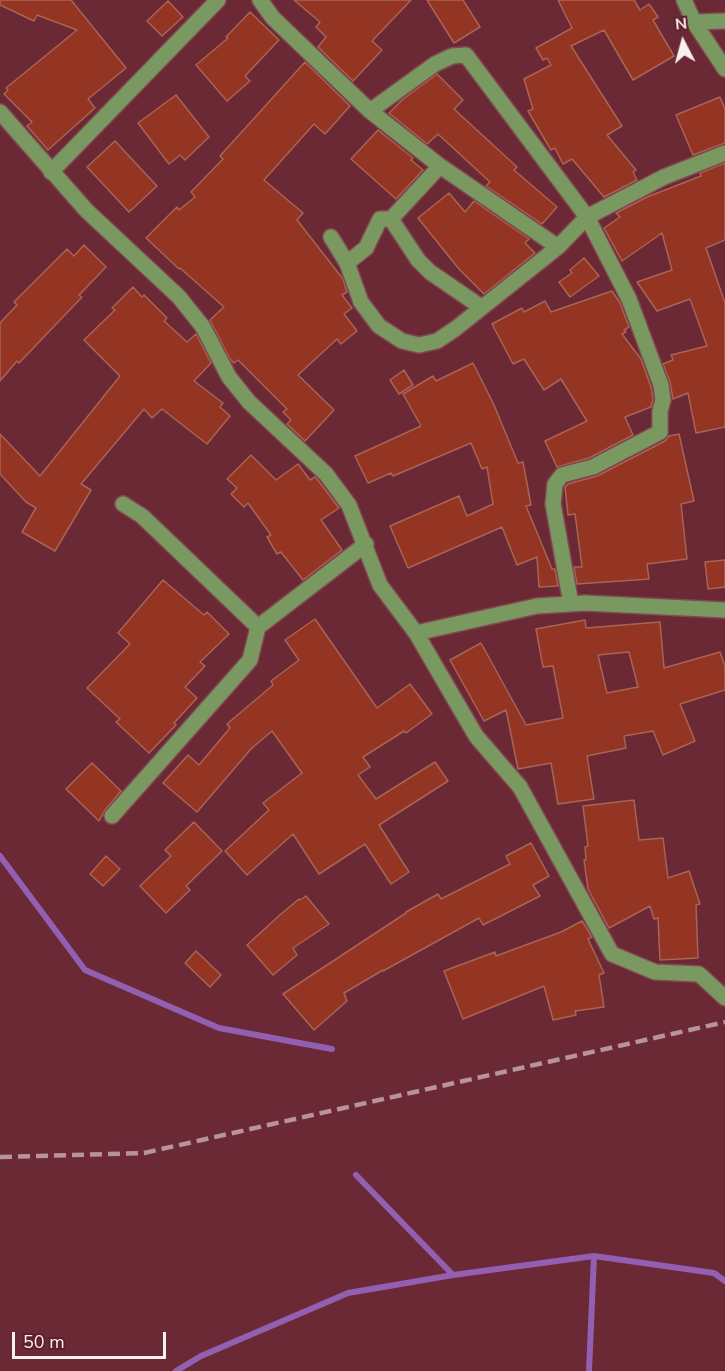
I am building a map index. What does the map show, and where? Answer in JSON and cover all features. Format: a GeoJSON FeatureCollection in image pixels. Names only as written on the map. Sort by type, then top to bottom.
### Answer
{"type":"FeatureCollection","features":[{"type":"Feature","properties":{"kind":"street"},"geometry":{"type":"LineString","coordinates":[[51,172],[218,0]]}},
{"type":"Feature","properties":{"kind":"street"},"geometry":{"type":"LineString","coordinates":[[260,0],[273,18],[370,111],[440,166],[558,247]]}},
{"type":"Feature","properties":{"kind":"street"},"geometry":{"type":"LineString","coordinates":[[684,0],[694,22],[725,69]]}},
{"type":"Feature","properties":{"kind":"street"},"geometry":{"type":"LineString","coordinates":[[694,22],[725,21]]}},
{"type":"Feature","properties":{"kind":"street"},"geometry":{"type":"LineString","coordinates":[[370,111],[435,64],[452,56],[466,55],[586,217],[629,299],[661,385],[663,400],[660,411],[660,432],[593,467],[562,475],[555,484],[554,504],[571,604]]}},
{"type":"Feature","properties":{"kind":"street"},"geometry":{"type":"LineString","coordinates":[[0,112],[86,210],[179,297],[203,327],[229,377],[249,402],[326,474],[349,505],[380,585],[416,633],[476,736],[520,787],[612,954],[655,972],[699,974],[725,998]]}},
{"type":"Feature","properties":{"kind":"street"},"geometry":{"type":"LineString","coordinates":[[331,237],[347,263],[361,302],[379,326],[402,341],[418,345],[436,341],[455,329],[558,247],[586,217],[664,177],[725,153]]}},
{"type":"Feature","properties":{"kind":"street"},"geometry":{"type":"LineString","coordinates":[[347,263],[366,248],[380,219],[391,219],[440,166]]}},
{"type":"Feature","properties":{"kind":"street"},"geometry":{"type":"LineString","coordinates":[[391,219],[418,260],[430,272],[482,307]]}},
{"type":"Feature","properties":{"kind":"street"},"geometry":{"type":"LineString","coordinates":[[123,504],[142,516],[258,627]]}},
{"type":"Feature","properties":{"kind":"street"},"geometry":{"type":"LineString","coordinates":[[112,816],[250,660],[258,627],[366,544]]}},
{"type":"Feature","properties":{"kind":"street"},"geometry":{"type":"LineString","coordinates":[[416,633],[537,606],[571,604],[725,610]]}},
{"type":"Feature","properties":{"kind":"building"},"geometry":{"type":"Polygon","coordinates":[[[0,0],[71,0],[126,68],[88,99],[95,108],[48,150],[27,126],[32,122],[4,94],[8,90],[6,88],[77,30],[37,15],[34,21],[0,5],[0,0]]]}},
{"type":"Feature","properties":{"kind":"building"},"geometry":{"type":"Polygon","coordinates":[[[294,0],[411,0],[372,41],[382,50],[353,81],[318,47],[326,37],[316,27],[320,22],[294,0]]]}},
{"type":"Feature","properties":{"kind":"building"},"geometry":{"type":"Polygon","coordinates":[[[427,0],[463,0],[480,27],[454,43],[427,0]]]}},
{"type":"Feature","properties":{"kind":"building"},"geometry":{"type":"Polygon","coordinates":[[[558,0],[634,0],[640,10],[649,4],[658,17],[653,20],[674,56],[633,80],[604,30],[571,46],[622,126],[607,135],[636,170],[633,172],[637,180],[604,197],[572,159],[563,164],[555,148],[551,150],[528,111],[533,109],[524,79],[551,65],[547,58],[543,60],[536,48],[572,28],[558,0]]]}},
{"type":"Feature","properties":{"kind":"building"},"geometry":{"type":"Polygon","coordinates":[[[168,1],[183,17],[162,36],[147,21],[168,1]]]}},
{"type":"Feature","properties":{"kind":"building"},"geometry":{"type":"Polygon","coordinates":[[[250,12],[279,40],[245,76],[250,81],[227,101],[196,65],[228,38],[226,37],[250,12]]]}},
{"type":"Feature","properties":{"kind":"building"},"geometry":{"type":"Polygon","coordinates":[[[305,62],[350,106],[325,134],[314,124],[264,180],[303,213],[297,220],[343,279],[347,292],[342,295],[352,308],[344,314],[357,331],[341,344],[337,339],[298,375],[334,410],[305,441],[287,424],[291,420],[283,412],[287,409],[238,360],[234,363],[230,359],[210,320],[224,307],[146,238],[177,207],[179,210],[195,197],[191,192],[223,159],[220,156],[305,62]]]}},
{"type":"Feature","properties":{"kind":"building"},"geometry":{"type":"Polygon","coordinates":[[[437,74],[463,100],[454,109],[517,167],[514,170],[557,207],[542,224],[486,186],[490,182],[438,134],[427,144],[389,113],[402,100],[437,74]]]}},
{"type":"Feature","properties":{"kind":"building"},"geometry":{"type":"Polygon","coordinates":[[[176,95],[209,137],[185,160],[180,155],[169,164],[138,123],[176,95]]]}},
{"type":"Feature","properties":{"kind":"building"},"geometry":{"type":"Polygon","coordinates":[[[720,97],[725,109],[725,143],[693,155],[676,115],[720,97]]]}},
{"type":"Feature","properties":{"kind":"building"},"geometry":{"type":"Polygon","coordinates":[[[378,130],[413,158],[411,160],[423,170],[396,199],[351,159],[378,130]]]}},
{"type":"Feature","properties":{"kind":"building"},"geometry":{"type":"Polygon","coordinates":[[[115,141],[157,186],[129,212],[87,167],[115,141]]]}},
{"type":"Feature","properties":{"kind":"building"},"geometry":{"type":"Polygon","coordinates":[[[725,163],[725,240],[706,248],[725,303],[725,427],[696,433],[688,393],[673,399],[663,364],[673,360],[671,355],[707,346],[690,299],[657,311],[637,282],[672,270],[662,233],[622,261],[604,228],[620,217],[616,213],[647,197],[701,176],[700,173],[725,163]]]}},
{"type":"Feature","properties":{"kind":"building"},"geometry":{"type":"Polygon","coordinates":[[[449,193],[465,212],[474,201],[529,239],[525,243],[535,253],[484,294],[459,269],[418,218],[449,193]]]}},
{"type":"Feature","properties":{"kind":"building"},"geometry":{"type":"Polygon","coordinates":[[[84,245],[106,267],[79,295],[82,297],[19,363],[17,361],[0,381],[0,323],[17,305],[14,302],[67,249],[74,256],[84,245]]]}},
{"type":"Feature","properties":{"kind":"building"},"geometry":{"type":"Polygon","coordinates":[[[584,258],[599,276],[570,297],[559,282],[572,273],[570,270],[584,258]]]}},
{"type":"Feature","properties":{"kind":"building"},"geometry":{"type":"Polygon","coordinates":[[[133,287],[167,318],[164,321],[187,342],[196,334],[211,363],[194,381],[223,403],[220,407],[230,416],[207,444],[162,409],[152,418],[144,409],[81,484],[91,490],[55,551],[22,532],[36,508],[26,502],[0,474],[0,434],[40,476],[120,376],[84,340],[115,310],[112,308],[133,287]]]}},
{"type":"Feature","properties":{"kind":"building"},"geometry":{"type":"Polygon","coordinates":[[[612,291],[620,303],[629,327],[622,334],[641,359],[651,387],[653,399],[651,407],[625,417],[633,435],[589,458],[557,467],[545,441],[587,421],[561,379],[544,390],[524,359],[513,364],[492,324],[522,308],[524,312],[545,301],[551,312],[612,291]]]}},
{"type":"Feature","properties":{"kind":"building"},"geometry":{"type":"Polygon","coordinates":[[[473,363],[494,405],[518,463],[523,462],[531,505],[526,506],[552,569],[555,569],[558,586],[539,587],[537,557],[517,565],[502,527],[408,568],[390,526],[459,496],[467,516],[493,504],[487,467],[482,469],[471,443],[393,476],[391,473],[368,483],[355,456],[421,426],[403,394],[433,376],[436,381],[473,363]]]}},
{"type":"Feature","properties":{"kind":"building"},"geometry":{"type":"Polygon","coordinates":[[[404,370],[413,385],[399,394],[390,380],[404,370]]]}},
{"type":"Feature","properties":{"kind":"building"},"geometry":{"type":"Polygon","coordinates":[[[679,434],[694,501],[681,504],[687,559],[647,564],[649,579],[577,584],[574,567],[582,567],[575,514],[568,515],[565,487],[568,484],[597,476],[665,441],[669,436],[679,434]]]}},
{"type":"Feature","properties":{"kind":"building"},"geometry":{"type":"Polygon","coordinates":[[[251,455],[276,480],[298,464],[310,480],[315,477],[317,479],[339,508],[321,520],[342,550],[303,580],[281,552],[277,554],[267,537],[271,535],[248,503],[244,507],[231,494],[237,488],[227,479],[251,455]]]}},
{"type":"Feature","properties":{"kind":"building"},"geometry":{"type":"Polygon","coordinates":[[[725,560],[725,587],[708,589],[705,562],[725,560]]]}},
{"type":"Feature","properties":{"kind":"building"},"geometry":{"type":"Polygon","coordinates":[[[163,580],[204,615],[207,612],[229,634],[200,662],[205,666],[185,687],[197,698],[174,723],[176,725],[149,753],[116,722],[120,719],[87,688],[130,644],[118,633],[163,580]]]}},
{"type":"Feature","properties":{"kind":"building"},"geometry":{"type":"Polygon","coordinates":[[[315,619],[377,708],[410,684],[432,714],[406,733],[404,731],[363,757],[370,767],[358,775],[376,799],[435,762],[448,781],[379,825],[409,872],[391,884],[365,844],[319,874],[293,834],[247,875],[225,851],[269,810],[263,803],[302,773],[272,731],[251,749],[197,812],[163,783],[188,755],[199,765],[230,728],[227,724],[273,685],[271,681],[299,660],[285,640],[315,619]]]}},
{"type":"Feature","properties":{"kind":"building"},"geometry":{"type":"Polygon","coordinates":[[[585,620],[586,628],[660,622],[664,668],[720,652],[725,666],[725,690],[680,704],[695,741],[663,755],[653,731],[624,736],[626,748],[587,756],[594,799],[558,804],[551,763],[518,769],[506,710],[484,721],[450,660],[481,643],[526,725],[563,718],[553,666],[543,667],[536,629],[585,620]],[[629,652],[598,655],[607,693],[638,687],[629,652]]]}},
{"type":"Feature","properties":{"kind":"building"},"geometry":{"type":"Polygon","coordinates":[[[92,763],[121,791],[99,821],[66,789],[92,763]]]}},
{"type":"Feature","properties":{"kind":"building"},"geometry":{"type":"Polygon","coordinates":[[[634,800],[639,840],[663,838],[668,878],[689,871],[700,904],[696,905],[698,958],[660,960],[658,918],[654,919],[650,906],[609,928],[588,889],[584,860],[586,860],[585,847],[588,846],[583,806],[634,800]]]}},
{"type":"Feature","properties":{"kind":"building"},"geometry":{"type":"Polygon","coordinates":[[[194,822],[222,851],[186,886],[190,890],[166,913],[140,886],[171,856],[165,850],[194,822]]]}},
{"type":"Feature","properties":{"kind":"building"},"geometry":{"type":"Polygon","coordinates":[[[531,843],[549,876],[533,885],[540,896],[483,925],[479,918],[344,993],[347,1001],[314,1030],[283,994],[406,912],[438,894],[441,899],[510,864],[506,856],[531,843]]]}},
{"type":"Feature","properties":{"kind":"building"},"geometry":{"type":"Polygon","coordinates":[[[106,856],[120,869],[103,886],[90,874],[106,856]]]}},
{"type":"Feature","properties":{"kind":"building"},"geometry":{"type":"Polygon","coordinates":[[[306,896],[329,924],[293,948],[297,955],[273,975],[247,945],[299,899],[306,896]]]}},
{"type":"Feature","properties":{"kind":"building"},"geometry":{"type":"Polygon","coordinates":[[[582,921],[592,937],[588,939],[604,973],[599,975],[604,1007],[575,1011],[576,1015],[553,1020],[544,986],[463,1019],[444,971],[495,952],[496,956],[561,932],[582,921]]]}},
{"type":"Feature","properties":{"kind":"building"},"geometry":{"type":"Polygon","coordinates":[[[196,951],[221,975],[210,987],[185,963],[196,951]]]}},
{"type":"Feature","properties":{"kind":"waterway"},"geometry":{"type":"LineString","coordinates":[[0,856],[85,970],[219,1028],[332,1049]]}},
{"type":"Feature","properties":{"kind":"waterway"},"geometry":{"type":"LineString","coordinates":[[356,1175],[453,1275]]}},
{"type":"Feature","properties":{"kind":"waterway"},"geometry":{"type":"LineString","coordinates":[[176,1371],[201,1356],[348,1293],[453,1275],[594,1256],[714,1273],[725,1281]]}},
{"type":"Feature","properties":{"kind":"waterway"},"geometry":{"type":"LineString","coordinates":[[589,1371],[594,1256]]}},
{"type":"Feature","properties":{"kind":"railway"},"geometry":{"type":"LineString","coordinates":[[0,1157],[144,1153],[725,1022]]}}]}
